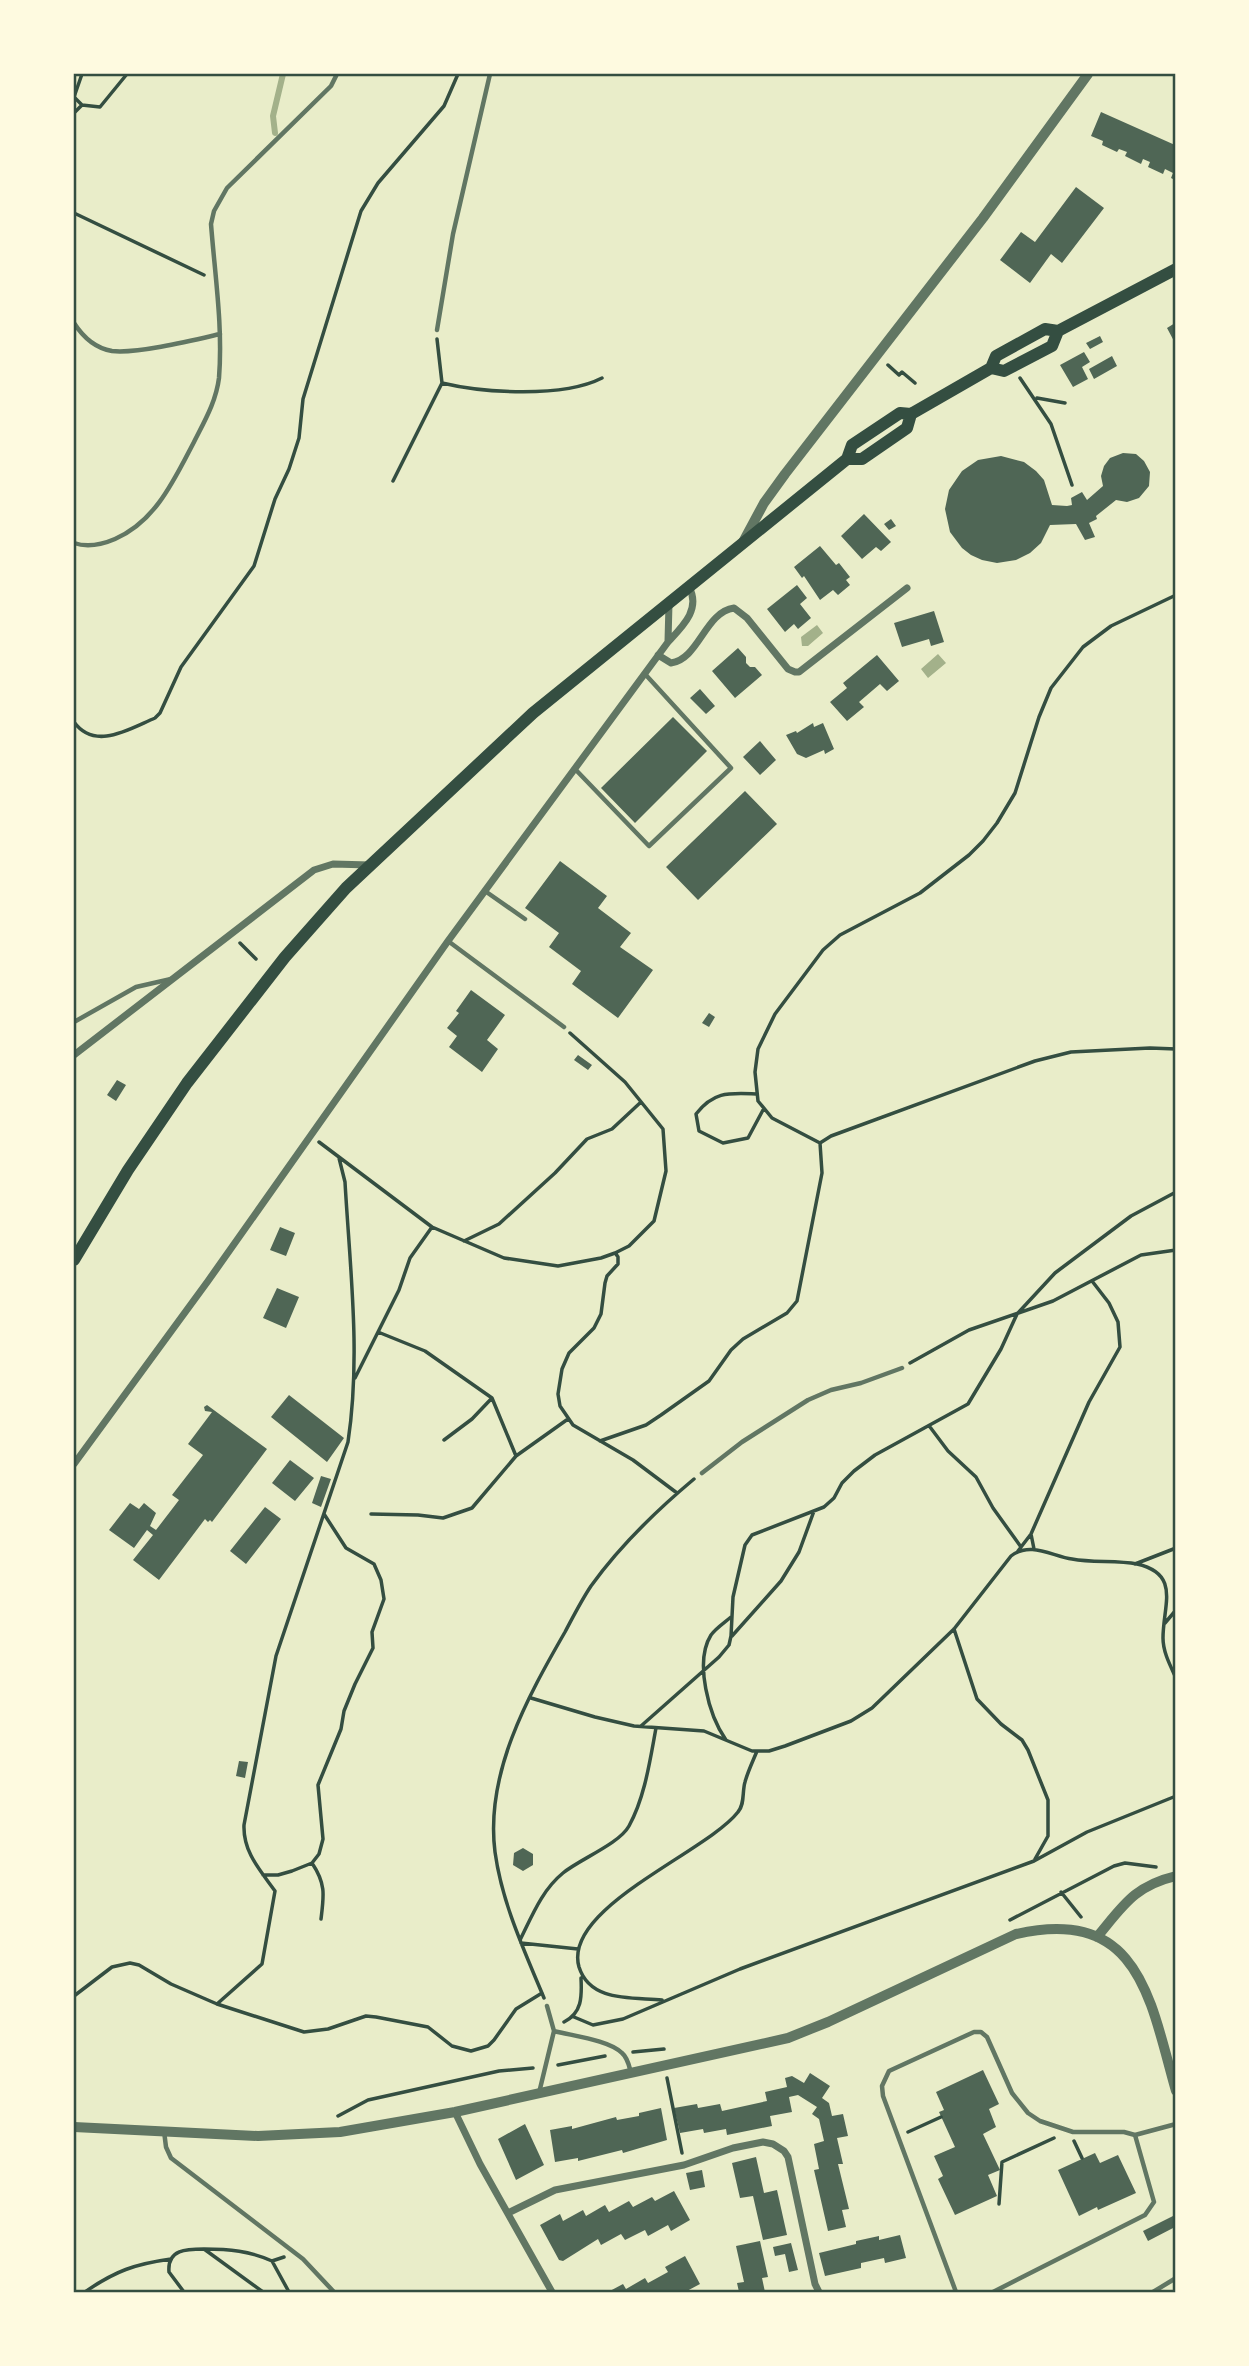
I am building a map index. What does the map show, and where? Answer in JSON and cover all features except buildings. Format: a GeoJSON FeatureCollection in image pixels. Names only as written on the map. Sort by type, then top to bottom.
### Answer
{"type":"FeatureCollection","features":[{"type":"Feature","properties":{"kind":"main road"},"geometry":{"type":"LineString","coordinates":[[74,1260],[128,1170],[220,1038],[310,929],[346,888],[533,713],[848,459],[862,459],[907,428],[911,414],[991,368],[1004,371],[1052,346],[1058,331],[1175,269]]}},
{"type":"Feature","properties":{"kind":"street"},"geometry":{"type":"LineString","coordinates":[[740,547],[764,503],[785,474],[993,204],[1088,74]]}},
{"type":"Feature","properties":{"kind":"street"},"geometry":{"type":"LineString","coordinates":[[74,1464],[208,1281],[448,941],[658,654],[683,626],[694,605],[694,596],[689,587]]}},
{"type":"Feature","properties":{"kind":"street"},"geometry":{"type":"LineString","coordinates":[[658,654],[671,663],[682,659],[720,613],[734,608],[747,618],[788,669],[794,673],[799,672],[907,588]]}},
{"type":"Feature","properties":{"kind":"street"},"geometry":{"type":"LineString","coordinates":[[668,642],[669,603]]}},
{"type":"Feature","properties":{"kind":"street"},"geometry":{"type":"LineString","coordinates":[[74,1055],[314,870],[332,864],[371,865]]}},
{"type":"Feature","properties":{"kind":"street"},"geometry":{"type":"LineString","coordinates":[[1097,1937],[1133,1894],[1150,1884],[1175,1876]]}},
{"type":"Feature","properties":{"kind":"street"},"geometry":{"type":"LineString","coordinates":[[74,2127],[258,2136],[299,2135],[393,2124],[455,2112],[788,2038],[1016,1934],[1044,1928],[1081,1931],[1097,1937],[1115,1949],[1135,1969],[1150,1999],[1175,2091]]}},
{"type":"Feature","properties":{"kind":"street"},"geometry":{"type":"LineString","coordinates":[[455,2112],[480,2164],[552,2292]]}},
{"type":"Feature","properties":{"kind":"street"},"geometry":{"type":"LineString","coordinates":[[508,2213],[555,2190],[684,2165],[733,2148],[763,2142],[773,2144],[788,2157],[815,2284],[819,2292]]}},
{"type":"Feature","properties":{"kind":"lane"},"geometry":{"type":"LineString","coordinates":[[74,543],[92,546],[125,535],[160,503],[214,403],[220,334],[211,224],[214,211],[227,188],[331,86],[337,74]]}},
{"type":"Feature","properties":{"kind":"lane"},"geometry":{"type":"LineString","coordinates":[[437,330],[453,234],[490,74]]}},
{"type":"Feature","properties":{"kind":"lane"},"geometry":{"type":"LineString","coordinates":[[74,323],[90,342],[111,351],[146,348],[220,334]]}},
{"type":"Feature","properties":{"kind":"lane"},"geometry":{"type":"LineString","coordinates":[[575,769],[649,846],[732,768],[644,674]]}},
{"type":"Feature","properties":{"kind":"lane"},"geometry":{"type":"LineString","coordinates":[[485,891],[525,919]]}},
{"type":"Feature","properties":{"kind":"lane"},"geometry":{"type":"LineString","coordinates":[[448,941],[564,1027]]}},
{"type":"Feature","properties":{"kind":"lane"},"geometry":{"type":"LineString","coordinates":[[74,1022],[136,987],[176,978]]}},
{"type":"Feature","properties":{"kind":"lane"},"geometry":{"type":"LineString","coordinates":[[702,1473],[742,1442],[808,1400],[902,1368]]}},
{"type":"Feature","properties":{"kind":"lane"},"geometry":{"type":"LineString","coordinates":[[539,2093],[554,2029],[547,2006]]}},
{"type":"Feature","properties":{"kind":"lane"},"geometry":{"type":"LineString","coordinates":[[554,2029],[611,2045],[627,2059],[631,2074]]}},
{"type":"Feature","properties":{"kind":"lane"},"geometry":{"type":"LineString","coordinates":[[956,2292],[883,2096],[882,2086],[889,2071],[975,2032],[981,2032],[987,2036],[1012,2093],[1028,2113],[1047,2124],[1069,2130],[1124,2132],[1135,2135],[1175,2124]]}},
{"type":"Feature","properties":{"kind":"lane"},"geometry":{"type":"LineString","coordinates":[[164,2131],[171,2158],[296,2254],[334,2292]]}},
{"type":"Feature","properties":{"kind":"lane"},"geometry":{"type":"LineString","coordinates":[[993,2292],[1145,2215],[1151,2209],[1154,2202],[1135,2135]]}},
{"type":"Feature","properties":{"kind":"lane"},"geometry":{"type":"LineString","coordinates":[[1153,2292],[1175,2278]]}},
{"type":"Feature","properties":{"kind":"path"},"geometry":{"type":"LineString","coordinates":[[82,74],[74,97],[82,105],[100,107],[127,74]]}},
{"type":"Feature","properties":{"kind":"path"},"geometry":{"type":"LineString","coordinates":[[74,722],[83,732],[102,737],[115,735],[155,718],[160,713],[181,667],[254,566],[275,499],[299,438],[303,399],[361,211],[378,183],[444,106],[458,74]]}},
{"type":"Feature","properties":{"kind":"path"},"geometry":{"type":"LineString","coordinates":[[74,113],[82,105]]}},
{"type":"Feature","properties":{"kind":"path"},"geometry":{"type":"LineString","coordinates":[[74,213],[216,280]]}},
{"type":"Feature","properties":{"kind":"path"},"geometry":{"type":"LineString","coordinates":[[393,481],[442,383],[437,330]]}},
{"type":"Feature","properties":{"kind":"path"},"geometry":{"type":"LineString","coordinates":[[892,369],[899,375],[902,372],[915,383]]}},
{"type":"Feature","properties":{"kind":"path"},"geometry":{"type":"LineString","coordinates":[[1018,375],[1035,398],[1054,433],[1072,485]]}},
{"type":"Feature","properties":{"kind":"path"},"geometry":{"type":"LineString","coordinates":[[442,383],[489,392],[554,389],[590,384],[602,378]]}},
{"type":"Feature","properties":{"kind":"path"},"geometry":{"type":"LineString","coordinates":[[1035,398],[1065,402]]}},
{"type":"Feature","properties":{"kind":"path"},"geometry":{"type":"LineString","coordinates":[[820,1143],[772,1118],[763,1110],[756,1094],[758,1049],[775,1014],[823,950],[851,928],[920,893],[969,855],[997,823],[1015,793],[1051,688],[1083,647],[1104,630],[1175,595]]}},
{"type":"Feature","properties":{"kind":"path"},"geometry":{"type":"LineString","coordinates":[[245,950],[256,960]]}},
{"type":"Feature","properties":{"kind":"path"},"geometry":{"type":"LineString","coordinates":[[311,1135],[432,1227],[504,1258],[558,1266],[615,1253],[629,1247],[654,1221],[666,1171],[663,1129],[605,1063],[564,1027]]}},
{"type":"Feature","properties":{"kind":"path"},"geometry":{"type":"LineString","coordinates":[[820,1143],[844,1131],[1035,1061],[1070,1052],[1175,1049]]}},
{"type":"Feature","properties":{"kind":"path"},"geometry":{"type":"LineString","coordinates":[[756,1094],[727,1093],[706,1101],[696,1114],[699,1131],[723,1143],[748,1138],[763,1110]]}},
{"type":"Feature","properties":{"kind":"path"},"geometry":{"type":"LineString","coordinates":[[464,1241],[499,1224],[555,1173],[587,1139],[612,1129],[641,1102]]}},
{"type":"Feature","properties":{"kind":"path"},"geometry":{"type":"LineString","coordinates":[[600,1441],[646,1425],[661,1415],[709,1381],[731,1350],[743,1339],[794,1306],[822,1173],[820,1143]]}},
{"type":"Feature","properties":{"kind":"path"},"geometry":{"type":"LineString","coordinates":[[217,2004],[256,1970],[265,1956],[275,1891],[246,1847],[244,1825],[276,1656],[348,1442],[354,1380],[345,1182],[339,1158]]}},
{"type":"Feature","properties":{"kind":"path"},"geometry":{"type":"LineString","coordinates":[[641,1727],[729,1645],[732,1636],[733,1597],[746,1545],[752,1535],[824,1507],[834,1498],[842,1483],[875,1455],[968,1404],[1001,1349],[1017,1314],[1055,1273],[1131,1216],[1175,1192]]}},
{"type":"Feature","properties":{"kind":"path"},"geometry":{"type":"LineString","coordinates":[[354,1380],[399,1290],[410,1258],[432,1227]]}},
{"type":"Feature","properties":{"kind":"path"},"geometry":{"type":"LineString","coordinates":[[902,1368],[969,1331],[1053,1301],[1141,1255],[1175,1250]]}},
{"type":"Feature","properties":{"kind":"path"},"geometry":{"type":"LineString","coordinates":[[615,1253],[618,1264],[607,1276],[601,1314],[594,1328],[569,1353],[562,1369],[558,1394],[561,1406],[573,1425],[633,1460],[677,1493]]}},
{"type":"Feature","properties":{"kind":"path"},"geometry":{"type":"LineString","coordinates":[[530,1698],[641,1727],[704,1731],[757,1751],[785,1746],[851,1721],[880,1700],[954,1629],[1002,1565],[1031,1534],[1089,1402],[1120,1347],[1118,1322],[1109,1303],[1092,1281]]}},
{"type":"Feature","properties":{"kind":"path"},"geometry":{"type":"LineString","coordinates":[[378,1332],[425,1351],[492,1398],[516,1456]]}},
{"type":"Feature","properties":{"kind":"path"},"geometry":{"type":"LineString","coordinates":[[444,1440],[472,1419],[492,1398]]}},
{"type":"Feature","properties":{"kind":"path"},"geometry":{"type":"LineString","coordinates":[[371,1514],[418,1514],[443,1518],[472,1508],[516,1456],[568,1419]]}},
{"type":"Feature","properties":{"kind":"path"},"geometry":{"type":"LineString","coordinates":[[929,1426],[948,1451],[976,1477],[1019,1549]]}},
{"type":"Feature","properties":{"kind":"path"},"geometry":{"type":"LineString","coordinates":[[547,2006],[512,1920],[499,1870],[494,1823],[500,1775],[509,1745],[543,1669],[591,1587],[616,1556],[677,1493],[702,1473]]}},
{"type":"Feature","properties":{"kind":"path"},"geometry":{"type":"LineString","coordinates":[[732,1636],[781,1581],[799,1552],[814,1511]]}},
{"type":"Feature","properties":{"kind":"path"},"geometry":{"type":"LineString","coordinates":[[263,1875],[278,1875],[312,1863],[319,1854],[323,1839],[318,1784],[341,1729],[344,1711],[373,1648],[372,1632],[384,1600],[381,1580],[373,1564],[346,1548],[324,1514]]}},
{"type":"Feature","properties":{"kind":"path"},"geometry":{"type":"LineString","coordinates":[[1031,1534],[1034,1549]]}},
{"type":"Feature","properties":{"kind":"path"},"geometry":{"type":"LineString","coordinates":[[1135,1564],[1175,1548]]}},
{"type":"Feature","properties":{"kind":"path"},"geometry":{"type":"LineString","coordinates":[[1019,1549],[1034,1549],[1076,1560],[1135,1564],[1154,1569],[1166,1583],[1163,1639],[1165,1655],[1175,1678]]}},
{"type":"Feature","properties":{"kind":"path"},"geometry":{"type":"LineString","coordinates":[[1164,1625],[1175,1610]]}},
{"type":"Feature","properties":{"kind":"path"},"geometry":{"type":"LineString","coordinates":[[726,1741],[716,1726],[709,1707],[705,1669],[710,1637],[732,1617]]}},
{"type":"Feature","properties":{"kind":"path"},"geometry":{"type":"LineString","coordinates":[[954,1629],[977,1699],[1001,1724],[1022,1740],[1048,1800],[1048,1836],[1034,1861]]}},
{"type":"Feature","properties":{"kind":"path"},"geometry":{"type":"LineString","coordinates":[[520,1941],[548,1887],[563,1873],[616,1839],[629,1827],[646,1778],[656,1728]]}},
{"type":"Feature","properties":{"kind":"path"},"geometry":{"type":"LineString","coordinates":[[664,2000],[607,1994],[591,1987],[581,1972],[577,1958],[578,1949],[585,1933],[597,1918],[632,1889],[711,1835],[740,1811],[746,1780],[757,1751]]}},
{"type":"Feature","properties":{"kind":"path"},"geometry":{"type":"LineString","coordinates":[[574,2017],[593,2025],[623,2019],[740,1969],[1034,1861],[1087,1832],[1175,1796]]}},
{"type":"Feature","properties":{"kind":"path"},"geometry":{"type":"LineString","coordinates":[[312,1863],[322,1878],[324,1895],[321,1919]]}},
{"type":"Feature","properties":{"kind":"path"},"geometry":{"type":"LineString","coordinates":[[1002,1924],[1115,1866],[1125,1863],[1157,1867],[1166,1865]]}},
{"type":"Feature","properties":{"kind":"path"},"geometry":{"type":"LineString","coordinates":[[1061,1892],[1082,1918],[1081,1931]]}},
{"type":"Feature","properties":{"kind":"path"},"geometry":{"type":"LineString","coordinates":[[520,1941],[578,1949]]}},
{"type":"Feature","properties":{"kind":"path"},"geometry":{"type":"LineString","coordinates":[[74,1996],[113,1967],[130,1963],[217,2004],[304,2032],[328,2029],[366,2016],[428,2027],[452,2046],[471,2051],[488,2046],[516,2009],[542,1993]]}},
{"type":"Feature","properties":{"kind":"path"},"geometry":{"type":"LineString","coordinates":[[554,2029],[574,2017],[580,2001],[581,1972]]}},
{"type":"Feature","properties":{"kind":"path"},"geometry":{"type":"LineString","coordinates":[[329,2119],[368,2100],[499,2071],[545,2068],[622,2053],[667,2049]]}},
{"type":"Feature","properties":{"kind":"path"},"geometry":{"type":"LineString","coordinates":[[665,2066],[684,2165]]}},
{"type":"Feature","properties":{"kind":"path"},"geometry":{"type":"LineString","coordinates":[[898,2137],[941,2117]]}},
{"type":"Feature","properties":{"kind":"path"},"geometry":{"type":"LineString","coordinates":[[999,2204],[999,2163],[1069,2130]]}},
{"type":"Feature","properties":{"kind":"path"},"geometry":{"type":"LineString","coordinates":[[204,2249],[262,2292]]}},
{"type":"Feature","properties":{"kind":"path"},"geometry":{"type":"LineString","coordinates":[[184,2292],[169,2272],[171,2259],[175,2253],[183,2250],[204,2249],[255,2253],[272,2261],[289,2292]]}},
{"type":"Feature","properties":{"kind":"path"},"geometry":{"type":"LineString","coordinates":[[272,2261],[296,2254]]}},
{"type":"Feature","properties":{"kind":"path"},"geometry":{"type":"LineString","coordinates":[[85,2292],[111,2274],[127,2267],[171,2259]]}},
{"type":"Feature","properties":{"kind":"shaded area"},"geometry":{"type":"Polygon","coordinates":[[[817,625],[823,633],[808,646],[802,646],[801,637],[817,625]]]}},
{"type":"Feature","properties":{"kind":"shaded area"},"geometry":{"type":"Polygon","coordinates":[[[938,654],[946,663],[928,678],[921,669],[938,654]]]}},
{"type":"Feature","properties":{"kind":"waterway"},"geometry":{"type":"LineString","coordinates":[[275,133],[273,116],[283,74]]}}]}
